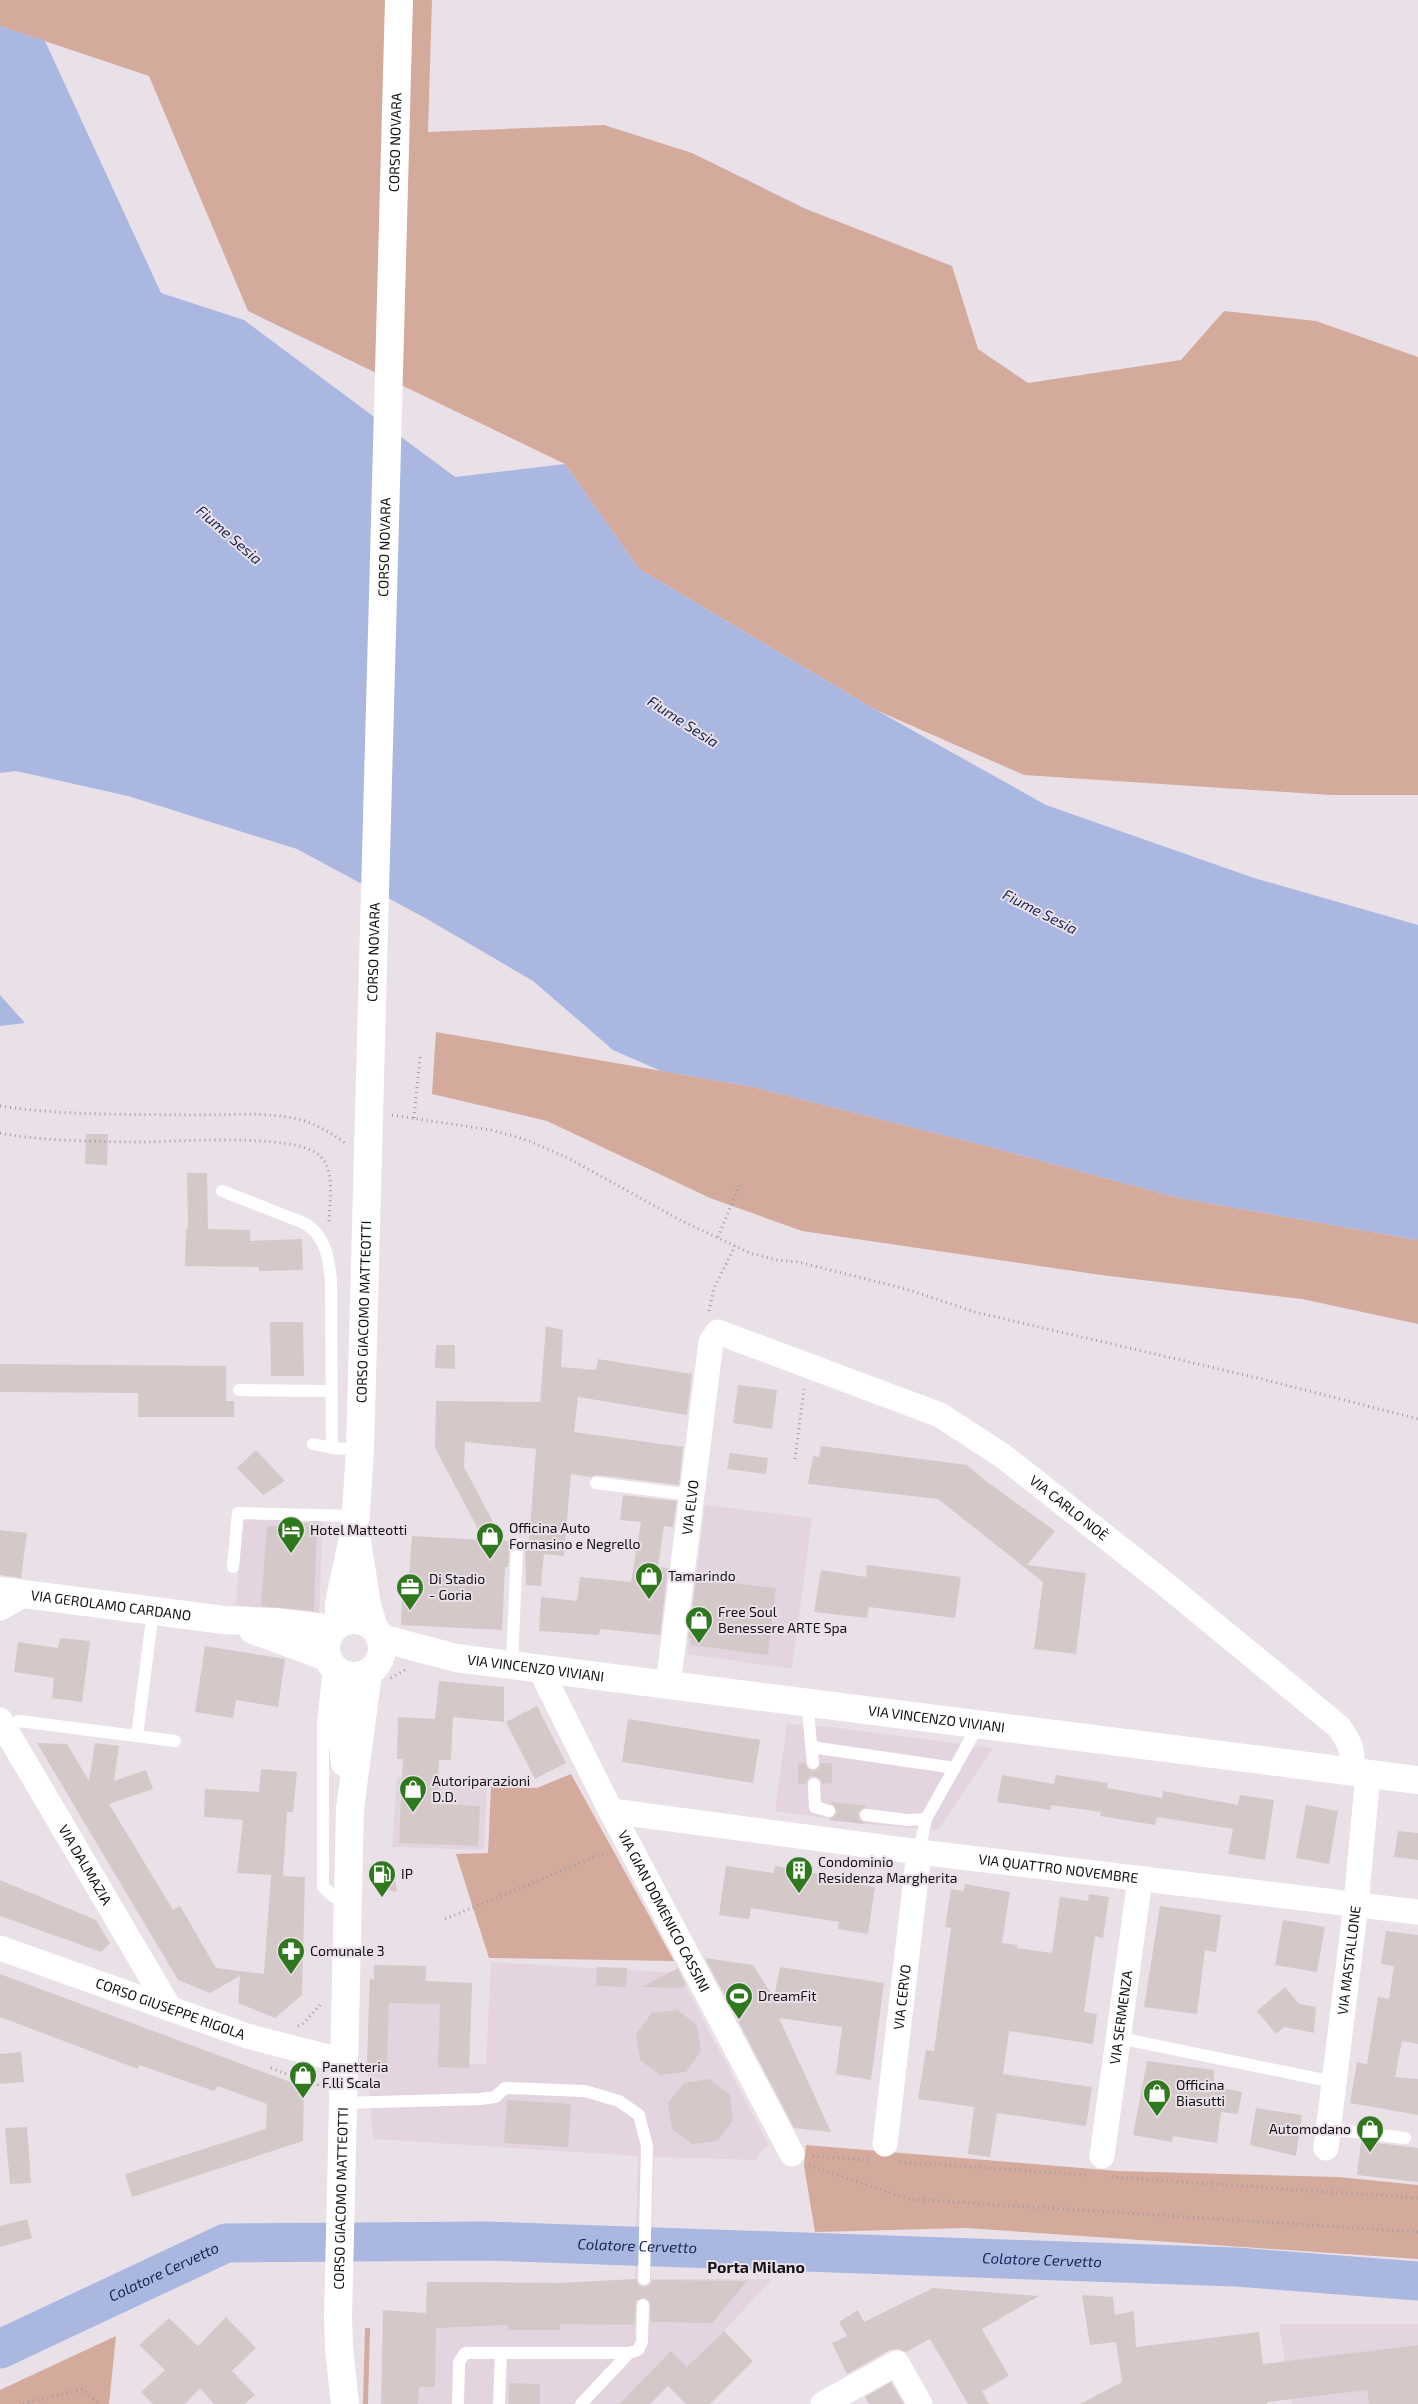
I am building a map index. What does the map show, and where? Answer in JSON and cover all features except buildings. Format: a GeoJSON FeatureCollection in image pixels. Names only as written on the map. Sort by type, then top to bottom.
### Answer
{"type":"FeatureCollection","features":[{"type":"Feature","properties":{"kind":"main road","name":"CORSO NOVARA"},"geometry":{"type":"LineString","coordinates":[[370,1104],[399,0]]}},
{"type":"Feature","properties":{"kind":"main road","name":"CORSO GIACOMO MATTEOTTI"},"geometry":{"type":"LineString","coordinates":[[336,1626],[356,1522],[360,1450],[370,1104]]}},
{"type":"Feature","properties":{"kind":"main road","name":"CORSO GIACOMO MATTEOTTI"},"geometry":{"type":"LineString","coordinates":[[345,2404],[338,2318],[350,1809],[375,1650],[356,1522]]}},
{"type":"Feature","properties":{"kind":"main road","name":"VIA GEROLAMO CARDANO"},"geometry":{"type":"LineString","coordinates":[[13,1593],[224,1620],[336,1626]]}},
{"type":"Feature","properties":{"kind":"main road","name":"VIA GEROLAMO CARDANO"},"geometry":{"type":"LineString","coordinates":[[224,1620],[332,1664]]}},
{"type":"Feature","properties":{"kind":"main road"},"geometry":{"type":"LineString","coordinates":[[358,1620],[375,1650],[354,1677],[332,1664],[327,1640],[336,1626],[358,1620]]}},
{"type":"Feature","properties":{"kind":"main road","name":"VIA VINCENZO VIVIANI"},"geometry":{"type":"LineString","coordinates":[[375,1650],[456,1658],[1418,1780]]}},
{"type":"Feature","properties":{"kind":"main road","name":"CORSO GIACOMO MATTEOTTI"},"geometry":{"type":"LineString","coordinates":[[332,1664],[341,1724],[350,1809]]}},
{"type":"Feature","properties":{"kind":"main road","name":"CORSO GIACOMO MATTEOTTI"},"geometry":{"type":"LineString","coordinates":[[332,2404],[339,2348]]}},
{"type":"Feature","properties":{"kind":"street","name":"VIA CARLO NOÈ"},"geometry":{"type":"LineString","coordinates":[[718,1332],[940,1415],[1003,1456],[1159,1579],[1339,1727],[1350,1742],[1360,1772]]}},
{"type":"Feature","properties":{"kind":"street","name":"VIA ELVO"},"geometry":{"type":"LineString","coordinates":[[668,1685],[711,1342],[718,1332]]}},
{"type":"Feature","properties":{"kind":"street"},"geometry":{"type":"LineString","coordinates":[[0,1608],[13,1593]]}},
{"type":"Feature","properties":{"kind":"street","name":"VIA GIAN DOMENICO CASSINI"},"geometry":{"type":"LineString","coordinates":[[540,1669],[611,1811],[792,2154]]}},
{"type":"Feature","properties":{"kind":"street","name":"VIA DALMAZIA"},"geometry":{"type":"LineString","coordinates":[[3,1725],[170,2009]]}},
{"type":"Feature","properties":{"kind":"street","name":"VIA MASTALLONE"},"geometry":{"type":"LineString","coordinates":[[1328,2139],[1356,1904],[1360,1772]]}},
{"type":"Feature","properties":{"kind":"street","name":"VIA QUATTRO NOVEMBRE"},"geometry":{"type":"LineString","coordinates":[[611,1811],[919,1852],[1418,1912]]}},
{"type":"Feature","properties":{"kind":"street","name":"VIA CERVO"},"geometry":{"type":"LineString","coordinates":[[885,2144],[919,1852]]}},
{"type":"Feature","properties":{"kind":"street","name":"VIA SERMENZA"},"geometry":{"type":"LineString","coordinates":[[1102,2156],[1140,1879]]}},
{"type":"Feature","properties":{"kind":"street","name":"CORSO GIUSEPPE RIGOLA"},"geometry":{"type":"LineString","coordinates":[[0,1948],[247,2036],[344,2061]]}},
{"type":"Feature","properties":{"kind":"street"},"geometry":{"type":"LineString","coordinates":[[823,2404],[897,2363],[920,2404]]}},
{"type":"Feature","properties":{"kind":"lane"},"geometry":{"type":"LineString","coordinates":[[222,1191],[304,1223],[314,1229],[328,1255],[332,1448]]}},
{"type":"Feature","properties":{"kind":"lane"},"geometry":{"type":"LineString","coordinates":[[239,1390],[331,1391]]}},
{"type":"Feature","properties":{"kind":"lane"},"geometry":{"type":"LineString","coordinates":[[313,1444],[332,1448],[360,1450]]}},
{"type":"Feature","properties":{"kind":"lane"},"geometry":{"type":"LineString","coordinates":[[596,1483],[692,1495]]}},
{"type":"Feature","properties":{"kind":"lane"},"geometry":{"type":"LineString","coordinates":[[233,1567],[238,1512],[356,1522]]}},
{"type":"Feature","properties":{"kind":"lane"},"geometry":{"type":"LineString","coordinates":[[512,1665],[517,1544]]}},
{"type":"Feature","properties":{"kind":"lane"},"geometry":{"type":"LineString","coordinates":[[137,1736],[153,1611]]}},
{"type":"Feature","properties":{"kind":"lane"},"geometry":{"type":"LineString","coordinates":[[332,1664],[323,1723],[323,1886],[334,1897],[347,1899]]}},
{"type":"Feature","properties":{"kind":"lane"},"geometry":{"type":"LineString","coordinates":[[807,1702],[813,1763]]}},
{"type":"Feature","properties":{"kind":"lane"},"geometry":{"type":"LineString","coordinates":[[3,1725],[19,1721],[175,1741]]}},
{"type":"Feature","properties":{"kind":"lane"},"geometry":{"type":"LineString","coordinates":[[919,1852],[926,1819],[979,1724]]}},
{"type":"Feature","properties":{"kind":"lane"},"geometry":{"type":"LineString","coordinates":[[811,1747],[954,1768]]}},
{"type":"Feature","properties":{"kind":"lane"},"geometry":{"type":"LineString","coordinates":[[814,1784],[815,1807],[829,1811]]}},
{"type":"Feature","properties":{"kind":"lane"},"geometry":{"type":"LineString","coordinates":[[866,1815],[907,1820],[926,1819]]}},
{"type":"Feature","properties":{"kind":"lane"},"geometry":{"type":"LineString","coordinates":[[1119,2038],[1334,2082]]}},
{"type":"Feature","properties":{"kind":"lane"},"geometry":{"type":"LineString","coordinates":[[343,2103],[480,2099],[496,2096],[505,2088],[585,2091],[619,2101],[639,2115],[646,2146],[643,2274]]}},
{"type":"Feature","properties":{"kind":"lane"},"geometry":{"type":"LineString","coordinates":[[1328,2139],[1405,2138]]}},
{"type":"Feature","properties":{"kind":"lane"},"geometry":{"type":"LineString","coordinates":[[458,2404],[459,2362],[465,2353],[629,2353],[638,2350],[642,2342],[643,2305]]}},
{"type":"Feature","properties":{"kind":"lane"},"geometry":{"type":"LineString","coordinates":[[499,2404],[500,2353]]}},
{"type":"Feature","properties":{"kind":"lane"},"geometry":{"type":"LineString","coordinates":[[581,2404],[629,2353]]}},
{"type":"Feature","properties":{"kind":"path"},"geometry":{"type":"LineString","coordinates":[[414,1118],[420,1057]]}},
{"type":"Feature","properties":{"kind":"path"},"geometry":{"type":"LineString","coordinates":[[370,1104],[414,1118],[491,1130],[527,1140],[568,1158],[680,1220],[750,1253],[767,1258],[798,1262],[906,1289],[975,1312],[1262,1379],[1418,1419]]}},
{"type":"Feature","properties":{"kind":"path"},"geometry":{"type":"LineString","coordinates":[[0,1106],[35,1112],[88,1114],[269,1115],[303,1121],[323,1128],[345,1143],[368,1167]]}},
{"type":"Feature","properties":{"kind":"path"},"geometry":{"type":"LineString","coordinates":[[0,1133],[59,1140],[130,1142],[240,1141],[278,1143],[304,1147],[320,1156],[330,1178],[328,1255]]}},
{"type":"Feature","properties":{"kind":"path"},"geometry":{"type":"LineString","coordinates":[[718,1237],[740,1184]]}},
{"type":"Feature","properties":{"kind":"path"},"geometry":{"type":"LineString","coordinates":[[718,1332],[711,1323],[710,1301],[735,1246]]}},
{"type":"Feature","properties":{"kind":"path"},"geometry":{"type":"LineString","coordinates":[[795,1459],[805,1381],[810,1367]]}},
{"type":"Feature","properties":{"kind":"path"},"geometry":{"type":"LineString","coordinates":[[445,1919],[628,1843]]}},
{"type":"Feature","properties":{"kind":"path"},"geometry":{"type":"LineString","coordinates":[[306,2075],[321,2088]]}},
{"type":"Feature","properties":{"kind":"path"},"geometry":{"type":"LineString","coordinates":[[792,2154],[813,2168],[908,2199],[1418,2232]]}},
{"type":"Feature","properties":{"kind":"path"},"geometry":{"type":"LineString","coordinates":[[23,2404],[82,2389],[99,2404]]}},
{"type":"Feature","properties":{"kind":"shaded area"},"geometry":{"type":"Polygon","coordinates":[[[0,0],[432,0],[428,132],[604,125],[692,153],[806,209],[952,266],[978,349],[1028,383],[1181,360],[1224,311],[1316,321],[1418,357],[1418,795],[1331,795],[1024,775],[876,710],[639,569],[565,464],[248,311],[149,76],[0,26],[0,0]]]}},
{"type":"Feature","properties":{"kind":"shaded area"},"geometry":{"type":"Polygon","coordinates":[[[436,1032],[749,1086],[983,1145],[1179,1198],[1418,1240],[1418,1324],[1302,1299],[1101,1275],[802,1231],[710,1198],[547,1121],[432,1094],[436,1032]]]}},
{"type":"Feature","properties":{"kind":"shaded area"},"geometry":{"type":"Polygon","coordinates":[[[705,1505],[812,1518],[792,1669],[687,1654],[705,1505]]]}},
{"type":"Feature","properties":{"kind":"shaded area"},"geometry":{"type":"Polygon","coordinates":[[[243,1516],[323,1521],[319,1614],[236,1605],[243,1516]]]}},
{"type":"Feature","properties":{"kind":"shaded area"},"geometry":{"type":"Polygon","coordinates":[[[787,1724],[832,1727],[993,1748],[938,1830],[865,1824],[775,1811],[787,1724]]]}},
{"type":"Feature","properties":{"kind":"shaded area"},"geometry":{"type":"Polygon","coordinates":[[[571,1774],[674,1961],[489,1958],[456,1854],[488,1853],[491,1787],[537,1788],[571,1774]]]}},
{"type":"Feature","properties":{"kind":"shaded area"},"geometry":{"type":"Polygon","coordinates":[[[397,1777],[487,1784],[484,1850],[392,1847],[397,1777]]]}},
{"type":"Feature","properties":{"kind":"shaded area"},"geometry":{"type":"Polygon","coordinates":[[[491,1962],[679,1973],[768,2144],[755,2160],[654,2157],[651,2279],[772,2279],[724,2331],[650,2404],[381,2404],[425,2327],[427,2282],[561,2283],[635,2279],[638,2156],[373,2139],[367,2063],[370,1979],[374,1979],[374,1965],[426,1966],[426,1981],[472,1983],[469,2064],[486,2064],[491,1962]]]}},
{"type":"Feature","properties":{"kind":"shaded area"},"geometry":{"type":"Polygon","coordinates":[[[806,2145],[1117,2171],[1338,2177],[1418,2185],[1418,2259],[966,2228],[815,2232],[804,2166],[806,2145]]]}},
{"type":"Feature","properties":{"kind":"shaded area"},"geometry":{"type":"Polygon","coordinates":[[[1279,2324],[1418,2324],[1418,2404],[1292,2404],[1279,2324]]]}},
{"type":"Feature","properties":{"kind":"shaded area"},"geometry":{"type":"Polygon","coordinates":[[[365,2328],[370,2328],[368,2404],[363,2404],[365,2328]]]}},
{"type":"Feature","properties":{"kind":"shaded area"},"geometry":{"type":"Polygon","coordinates":[[[116,2336],[109,2404],[0,2404],[0,2390],[116,2336]]]}},
{"type":"Feature","properties":{"kind":"water","name":"Fiume Sesia"},"geometry":{"type":"Polygon","coordinates":[[[0,26],[45,41],[161,293],[244,320],[455,477],[565,464],[639,569],[876,710],[1046,805],[1254,878],[1418,925],[1418,1240],[1179,1198],[983,1145],[749,1086],[661,1071],[613,1050],[533,981],[427,919],[297,849],[128,796],[16,771],[0,773],[0,26]]]}},
{"type":"Feature","properties":{"kind":"water"},"geometry":{"type":"Polygon","coordinates":[[[0,995],[25,1023],[0,1026],[0,995]]]}},
{"type":"Feature","properties":{"kind":"waterway","name":"Colatore Cervetto"},"geometry":{"type":"LineString","coordinates":[[0,2349],[226,2243],[486,2241],[1236,2267],[1418,2281]]}},
{"type":"Feature","properties":{"kind":"place","name":"Hotel Matteotti"},"geometry":{"type":"Point","coordinates":[291,1554]}},
{"type":"Feature","properties":{"kind":"place","name":"Officina Auto Fornasino e Negrello"},"geometry":{"type":"Point","coordinates":[490,1560]}},
{"type":"Feature","properties":{"kind":"place","name":"Tamarindo"},"geometry":{"type":"Point","coordinates":[649,1600]}},
{"type":"Feature","properties":{"kind":"place","name":"Di Stadio - Goria"},"geometry":{"type":"Point","coordinates":[410,1611]}},
{"type":"Feature","properties":{"kind":"place","name":"Free Soul Benessere ARTE Spa"},"geometry":{"type":"Point","coordinates":[699,1644]}},
{"type":"Feature","properties":{"kind":"place","name":"Autoriparazioni D.D."},"geometry":{"type":"Point","coordinates":[413,1813]}},
{"type":"Feature","properties":{"kind":"place","name":"Condominio Residenza Margherita"},"geometry":{"type":"Point","coordinates":[799,1894]}},
{"type":"Feature","properties":{"kind":"place","name":"IP"},"geometry":{"type":"Point","coordinates":[382,1898]}},
{"type":"Feature","properties":{"kind":"place","name":"Comunale 3"},"geometry":{"type":"Point","coordinates":[291,1975]}},
{"type":"Feature","properties":{"kind":"place","name":"DreamFit"},"geometry":{"type":"Point","coordinates":[739,2020]}},
{"type":"Feature","properties":{"kind":"place","name":"Panetteria F.lli Scala"},"geometry":{"type":"Point","coordinates":[303,2099]}},
{"type":"Feature","properties":{"kind":"place","name":"Officina Biasutti"},"geometry":{"type":"Point","coordinates":[1157,2117]}},
{"type":"Feature","properties":{"kind":"place","name":"Automodano"},"geometry":{"type":"Point","coordinates":[1370,2153]}},
{"type":"Feature","properties":{"kind":"district","name":"Porta Milano"},"geometry":{"type":"Point","coordinates":[756,2267]}}]}
